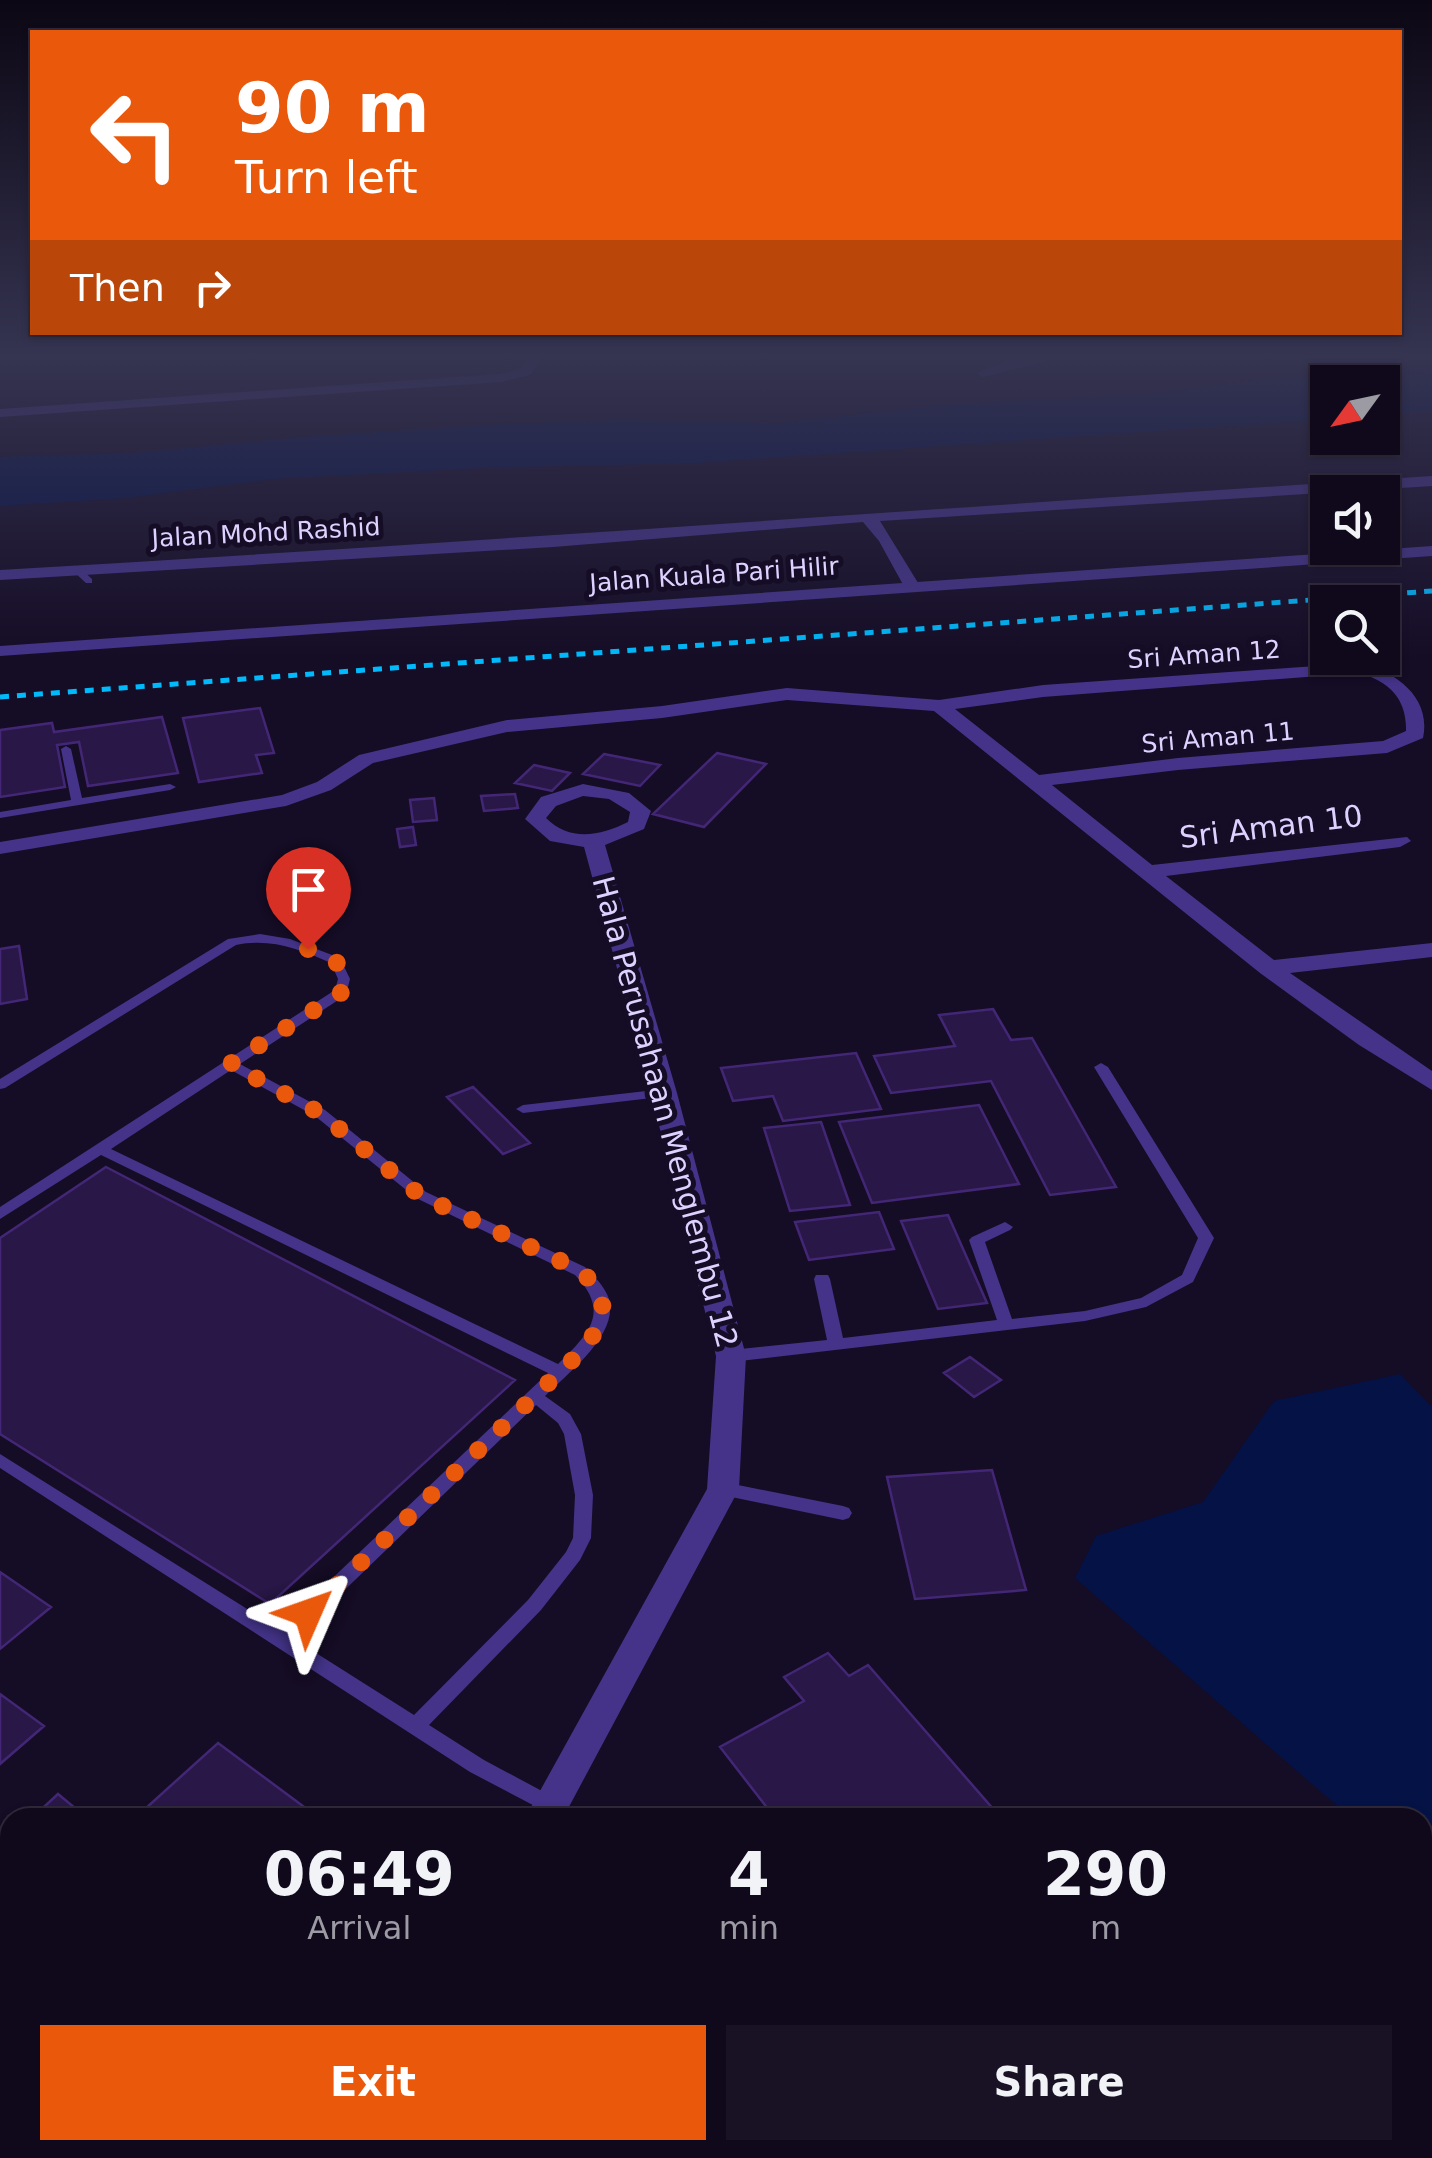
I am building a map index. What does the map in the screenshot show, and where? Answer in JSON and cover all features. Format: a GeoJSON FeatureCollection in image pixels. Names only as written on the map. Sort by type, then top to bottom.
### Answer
{"type":"FeatureCollection","features":[{"type":"Feature","properties":{"kind":"street","name":"Jalan Mohd Rashid"},"geometry":{"type":"LineString","coordinates":[[0,575],[83,575],[866,517],[1432,481]]}},
{"type":"Feature","properties":{"kind":"street"},"geometry":{"type":"LineString","coordinates":[[866,517],[890,540],[899,566],[912,586]]}},
{"type":"Feature","properties":{"kind":"street","name":"Jalan Kuala Pari Hilir"},"geometry":{"type":"LineString","coordinates":[[0,652],[1432,551]]}},
{"type":"Feature","properties":{"kind":"street","name":"Sri Aman 12"},"geometry":{"type":"LineString","coordinates":[[939,706],[1043,692],[1358,668],[1380,671],[1398,682],[1418,721],[1416,734],[1403,742]]}},
{"type":"Feature","properties":{"kind":"street"},"geometry":{"type":"LineString","coordinates":[[0,848],[286,800],[324,786],[366,759],[507,726],[662,712],[787,694],[939,706],[1038,781],[1268,968],[1432,1082]]}},
{"type":"Feature","properties":{"kind":"street","name":"Sri Aman 11"},"geometry":{"type":"LineString","coordinates":[[1038,781],[1178,764],[1387,747],[1403,742]]}},
{"type":"Feature","properties":{"kind":"street","name":"Hala Perusahaan Menglembu 12"},"geometry":{"type":"LineString","coordinates":[[549,1808],[723,1488],[731,1356],[664,1093],[593,841]]}},
{"type":"Feature","properties":{"kind":"street","name":"Sri Aman 10"},"geometry":{"type":"LineString","coordinates":[[1150,872],[1400,841]]}},
{"type":"Feature","properties":{"kind":"street"},"geometry":{"type":"LineString","coordinates":[[1268,968],[1432,950]]}},
{"type":"Feature","properties":{"kind":"lane"},"geometry":{"type":"LineString","coordinates":[[66,748],[77,802]]}},
{"type":"Feature","properties":{"kind":"lane"},"geometry":{"type":"LineString","coordinates":[[0,814],[170,787]]}},
{"type":"Feature","properties":{"kind":"lane"},"geometry":{"type":"LineString","coordinates":[[0,1085],[232,942],[255,936],[280,937],[336,961],[344,979],[342,992],[0,1214]]}},
{"type":"Feature","properties":{"kind":"lane"},"geometry":{"type":"LineString","coordinates":[[230,1064],[320,1113],[421,1196],[580,1270],[600,1290],[604,1314],[588,1345],[280,1640]]}},
{"type":"Feature","properties":{"kind":"lane"},"geometry":{"type":"LineString","coordinates":[[731,1356],[1086,1316],[1146,1302],[1188,1278],[1206,1238],[1101,1068]]}},
{"type":"Feature","properties":{"kind":"lane"},"geometry":{"type":"LineString","coordinates":[[523,1110],[664,1093]]}},
{"type":"Feature","properties":{"kind":"lane"},"geometry":{"type":"LineString","coordinates":[[100,1150],[560,1372]]}},
{"type":"Feature","properties":{"kind":"lane"},"geometry":{"type":"LineString","coordinates":[[1005,1227],[978,1240],[1006,1324]]}},
{"type":"Feature","properties":{"kind":"lane"},"geometry":{"type":"LineString","coordinates":[[822,1279],[836,1342]]}},
{"type":"Feature","properties":{"kind":"lane"},"geometry":{"type":"LineString","coordinates":[[415,1726],[562,1574],[582,1541],[586,1500],[572,1426],[559,1411],[535,1397]]}},
{"type":"Feature","properties":{"kind":"lane"},"geometry":{"type":"LineString","coordinates":[[0,1460],[541,1808]]}},
{"type":"Feature","properties":{"kind":"lane"},"geometry":{"type":"LineString","coordinates":[[723,1488],[843,1512]]}},
{"type":"Feature","properties":{"kind":"shaded area"},"geometry":{"type":"Polygon","coordinates":[[[0,459],[758,459],[274,479],[126,498],[0,506],[0,459]]]}},
{"type":"Feature","properties":{"kind":"shaded area"},"geometry":{"type":"Polygon","coordinates":[[[1400,1374],[1432,1407],[1432,1808],[1340,1808],[1075,1578],[1096,1536],[1203,1502],[1274,1401],[1400,1374]]]}},
{"type":"Feature","properties":{"kind":"building"},"geometry":{"type":"Polygon","coordinates":[[[260,708],[274,753],[256,755],[262,773],[199,782],[183,718],[260,708]]]}},
{"type":"Feature","properties":{"kind":"building"},"geometry":{"type":"Polygon","coordinates":[[[162,717],[178,773],[88,786],[79,742],[57,745],[65,787],[0,797],[0,730],[52,723],[54,732],[162,717]]]}},
{"type":"Feature","properties":{"kind":"building"},"geometry":{"type":"Polygon","coordinates":[[[717,753],[766,764],[704,827],[653,814],[717,753]]]}},
{"type":"Feature","properties":{"kind":"building"},"geometry":{"type":"Polygon","coordinates":[[[604,754],[660,765],[640,786],[583,774],[604,754]]]}},
{"type":"Feature","properties":{"kind":"building"},"geometry":{"type":"Polygon","coordinates":[[[534,765],[570,773],[552,791],[515,783],[534,765]]]}},
{"type":"Feature","properties":{"kind":"building"},"geometry":{"type":"Polygon","coordinates":[[[515,794],[518,808],[484,811],[481,796],[515,794]]]}},
{"type":"Feature","properties":{"kind":"building"},"geometry":{"type":"Polygon","coordinates":[[[434,798],[437,820],[413,822],[410,800],[434,798]]]}},
{"type":"Feature","properties":{"kind":"building"},"geometry":{"type":"Polygon","coordinates":[[[413,827],[416,845],[400,847],[397,829],[413,827]]]}},
{"type":"Feature","properties":{"kind":"building"},"geometry":{"type":"Polygon","coordinates":[[[19,946],[27,999],[0,1004],[0,949],[19,946]]]}},
{"type":"Feature","properties":{"kind":"building"},"geometry":{"type":"Polygon","coordinates":[[[993,1009],[1011,1040],[1032,1038],[1116,1187],[1050,1195],[991,1081],[891,1093],[874,1056],[955,1046],[939,1015],[993,1009]]]}},
{"type":"Feature","properties":{"kind":"building"},"geometry":{"type":"Polygon","coordinates":[[[856,1053],[881,1109],[783,1121],[773,1096],[733,1101],[721,1068],[856,1053]]]}},
{"type":"Feature","properties":{"kind":"building"},"geometry":{"type":"Polygon","coordinates":[[[473,1087],[530,1143],[503,1154],[447,1097],[473,1087]]]}},
{"type":"Feature","properties":{"kind":"building"},"geometry":{"type":"Polygon","coordinates":[[[979,1105],[1019,1184],[872,1203],[839,1122],[979,1105]]]}},
{"type":"Feature","properties":{"kind":"building"},"geometry":{"type":"Polygon","coordinates":[[[821,1122],[850,1205],[790,1211],[764,1128],[821,1122]]]}},
{"type":"Feature","properties":{"kind":"building"},"geometry":{"type":"Polygon","coordinates":[[[106,1167],[515,1380],[270,1604],[0,1434],[0,1238],[106,1167]]]}},
{"type":"Feature","properties":{"kind":"building"},"geometry":{"type":"Polygon","coordinates":[[[879,1212],[894,1249],[809,1260],[795,1222],[879,1212]]]}},
{"type":"Feature","properties":{"kind":"building"},"geometry":{"type":"Polygon","coordinates":[[[948,1215],[987,1303],[938,1309],[901,1221],[948,1215]]]}},
{"type":"Feature","properties":{"kind":"building"},"geometry":{"type":"Polygon","coordinates":[[[970,1357],[1001,1380],[974,1397],[944,1373],[970,1357]]]}},
{"type":"Feature","properties":{"kind":"building"},"geometry":{"type":"Polygon","coordinates":[[[992,1470],[1026,1590],[915,1599],[887,1477],[992,1470]]]}},
{"type":"Feature","properties":{"kind":"building"},"geometry":{"type":"Polygon","coordinates":[[[0,1572],[51,1607],[0,1649],[0,1572]]]}},
{"type":"Feature","properties":{"kind":"building"},"geometry":{"type":"Polygon","coordinates":[[[828,1653],[849,1676],[868,1665],[992,1808],[767,1808],[720,1747],[804,1701],[784,1677],[828,1653]]]}},
{"type":"Feature","properties":{"kind":"building"},"geometry":{"type":"Polygon","coordinates":[[[0,1694],[44,1726],[0,1764],[0,1694]]]}},
{"type":"Feature","properties":{"kind":"building"},"geometry":{"type":"Polygon","coordinates":[[[218,1743],[306,1808],[146,1808],[218,1743]]]}},
{"type":"Feature","properties":{"kind":"building"},"geometry":{"type":"Polygon","coordinates":[[[58,1794],[75,1808],[43,1808],[58,1794]]]}},
{"type":"Feature","properties":{"kind":"railway"},"geometry":{"type":"LineString","coordinates":[[0,697],[1432,591]]}},
{"type":"Feature","properties":{"kind":"route"},"geometry":{"type":"LineString","coordinates":[[308,949],[336,961],[344,979],[342,992],[230,1064],[320,1113],[421,1196],[580,1270],[600,1290],[604,1314],[588,1345],[308,1613]]}}]}
